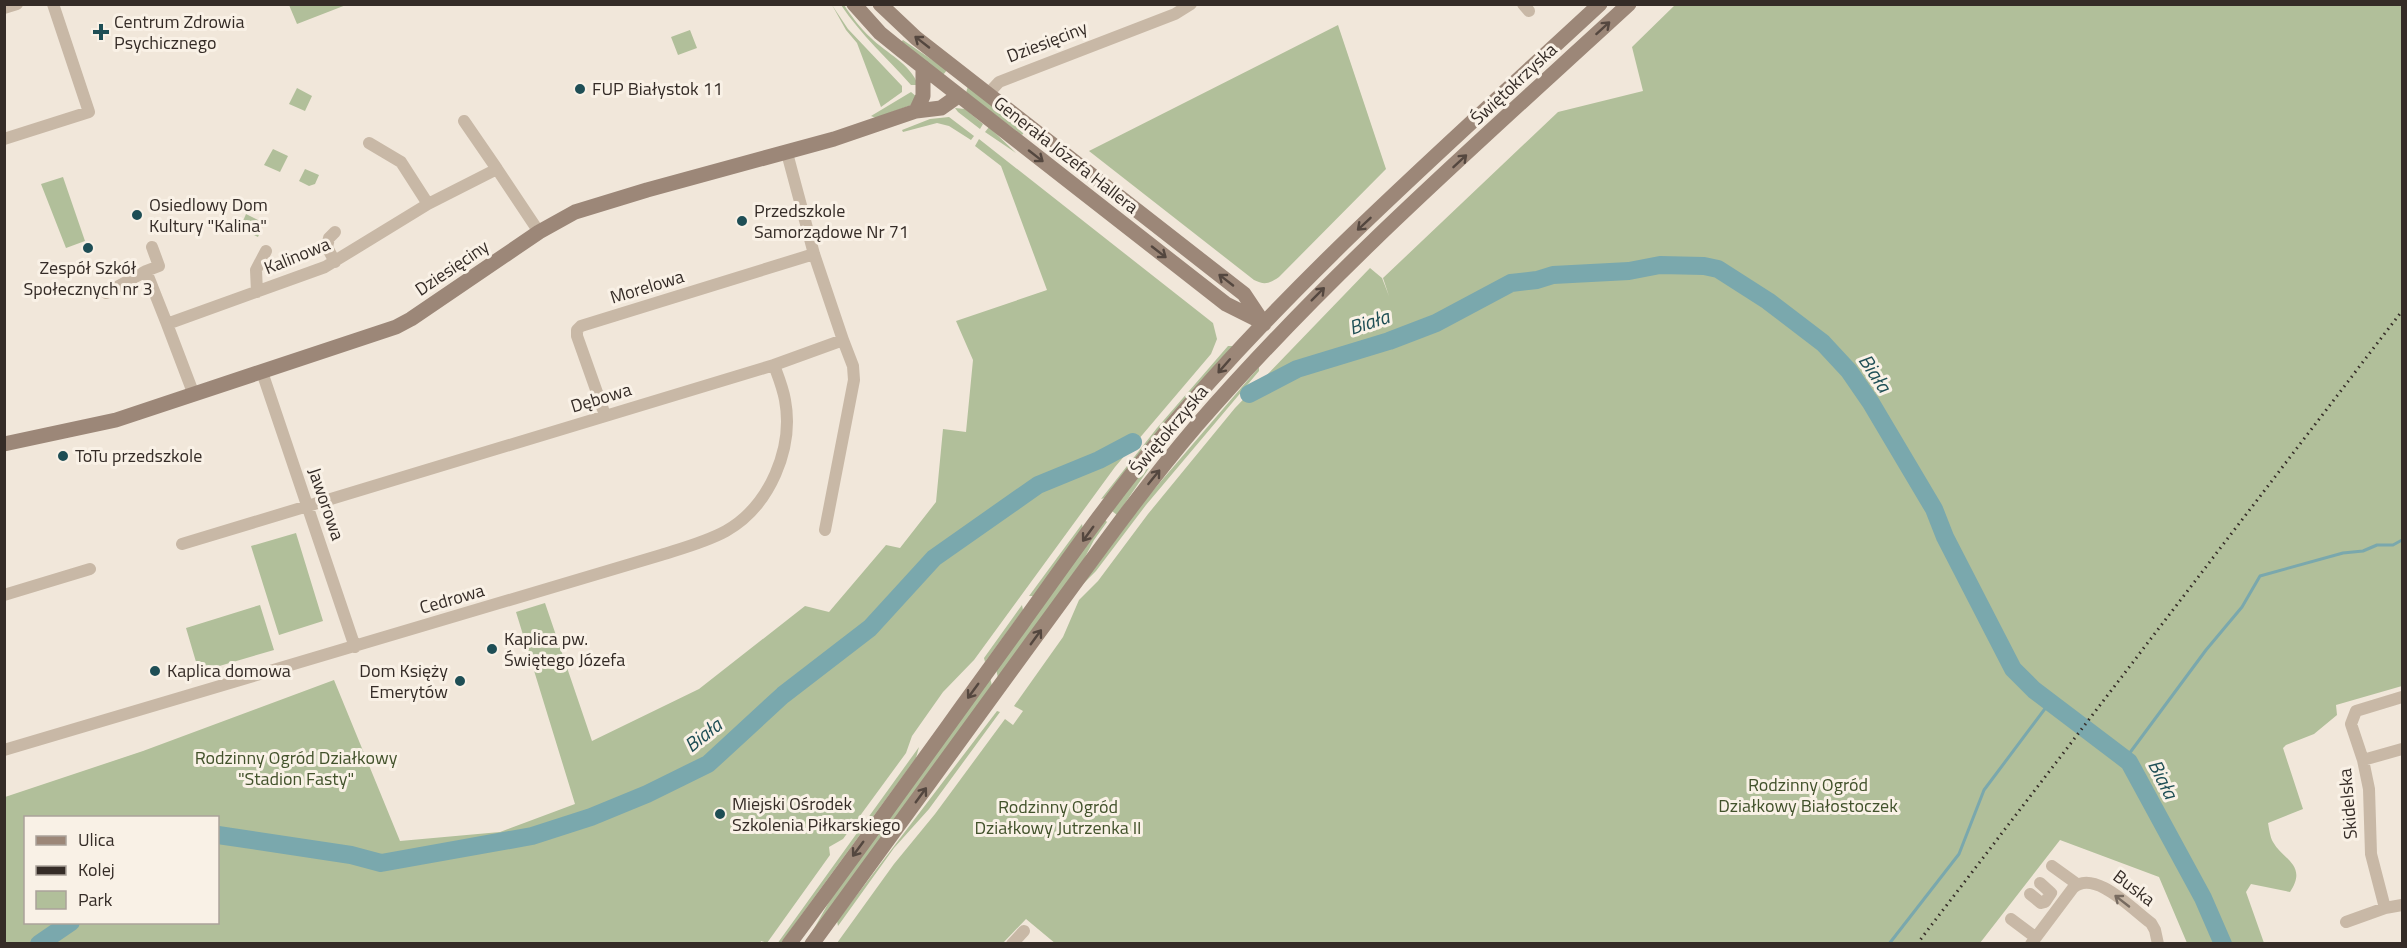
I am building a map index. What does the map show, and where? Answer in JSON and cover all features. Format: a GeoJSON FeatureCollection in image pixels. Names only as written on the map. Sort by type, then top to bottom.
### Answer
{"type":"FeatureCollection","features":[{"type":"Feature","properties":{"kind":"main road","name":"Generała Józefa Hallera"},"geometry":{"type":"LineString","coordinates":[[854,4],[880,33],[958,96],[1232,309],[1264,323]]}},
{"type":"Feature","properties":{"kind":"main road","name":"Generała Józefa Hallera"},"geometry":{"type":"LineString","coordinates":[[880,4],[916,38],[1244,294],[1264,323],[1278,336]]}},
{"type":"Feature","properties":{"kind":"main road","name":"Świętokrzyska"},"geometry":{"type":"LineString","coordinates":[[789,944],[1155,445],[1264,323],[1406,183],[1600,4]]}},
{"type":"Feature","properties":{"kind":"main road","name":"Świętokrzyska"},"geometry":{"type":"LineString","coordinates":[[816,938],[1119,524],[1197,425],[1278,336],[1357,256],[1629,4]]}},
{"type":"Feature","properties":{"kind":"main road"},"geometry":{"type":"LineString","coordinates":[[916,111],[923,96],[923,67]]}},
{"type":"Feature","properties":{"kind":"main road","name":"Dziesięciny"},"geometry":{"type":"LineString","coordinates":[[4,444],[116,420],[403,324],[565,216],[585,208],[787,153],[916,111],[941,108],[958,96]]}},
{"type":"Feature","properties":{"kind":"main road"},"geometry":{"type":"LineString","coordinates":[[1113,216],[1124,200]]}},
{"type":"Feature","properties":{"kind":"main road"},"geometry":{"type":"LineString","coordinates":[[1104,512],[1119,524]]}},
{"type":"Feature","properties":{"kind":"main road"},"geometry":{"type":"LineString","coordinates":[[805,922],[802,927],[804,936],[816,938]]}},
{"type":"Feature","properties":{"kind":"street"},"geometry":{"type":"LineString","coordinates":[[4,8],[17,4]]}},
{"type":"Feature","properties":{"kind":"street"},"geometry":{"type":"LineString","coordinates":[[4,139],[89,112],[53,4]]}},
{"type":"Feature","properties":{"kind":"street","name":"Dziesięciny"},"geometry":{"type":"LineString","coordinates":[[988,94],[999,82],[1175,14],[1191,4]]}},
{"type":"Feature","properties":{"kind":"street"},"geometry":{"type":"LineString","coordinates":[[464,121],[539,232]]}},
{"type":"Feature","properties":{"kind":"street"},"geometry":{"type":"LineString","coordinates":[[369,143],[401,162],[428,204]]}},
{"type":"Feature","properties":{"kind":"street"},"geometry":{"type":"LineString","coordinates":[[787,153],[814,254],[853,366],[854,380],[825,530]]}},
{"type":"Feature","properties":{"kind":"street","name":"Kalinowa"},"geometry":{"type":"LineString","coordinates":[[167,324],[316,271],[335,262],[428,204],[497,169]]}},
{"type":"Feature","properties":{"kind":"street"},"geometry":{"type":"LineString","coordinates":[[335,232],[329,238],[327,247],[335,262]]}},
{"type":"Feature","properties":{"kind":"street"},"geometry":{"type":"LineString","coordinates":[[106,293],[159,266],[152,247]]}},
{"type":"Feature","properties":{"kind":"street"},"geometry":{"type":"LineString","coordinates":[[257,292],[256,270],[266,251]]}},
{"type":"Feature","properties":{"kind":"street","name":"Morelowa"},"geometry":{"type":"LineString","coordinates":[[605,415],[577,336],[581,326],[814,254]]}},
{"type":"Feature","properties":{"kind":"street"},"geometry":{"type":"LineString","coordinates":[[146,271],[194,395]]}},
{"type":"Feature","properties":{"kind":"street","name":"Dębowa"},"geometry":{"type":"LineString","coordinates":[[182,544],[774,365],[843,340]]}},
{"type":"Feature","properties":{"kind":"street","name":"Cedrowa"},"geometry":{"type":"LineString","coordinates":[[4,750],[662,555],[727,530],[751,510],[769,488],[778,470],[785,445],[787,423],[785,399],[774,365]]}},
{"type":"Feature","properties":{"kind":"street","name":"Jaworowa"},"geometry":{"type":"LineString","coordinates":[[262,372],[355,647]]}},
{"type":"Feature","properties":{"kind":"street"},"geometry":{"type":"LineString","coordinates":[[4,595],[90,569]]}},
{"type":"Feature","properties":{"kind":"street","name":"Skidelska"},"geometry":{"type":"LineString","coordinates":[[2385,908],[2371,854],[2369,789],[2363,760],[2351,724],[2356,711],[2403,697]]}},
{"type":"Feature","properties":{"kind":"street"},"geometry":{"type":"LineString","coordinates":[[2363,760],[2403,749]]}},
{"type":"Feature","properties":{"kind":"street"},"geometry":{"type":"LineString","coordinates":[[2011,918],[2033,940],[2078,884],[2052,866]]}},
{"type":"Feature","properties":{"kind":"street","name":"Buska"},"geometry":{"type":"LineString","coordinates":[[2078,884],[2090,881],[2103,886],[2151,923],[2158,944]]}},
{"type":"Feature","properties":{"kind":"street"},"geometry":{"type":"LineString","coordinates":[[2030,894],[2041,903],[2046,901],[2051,893],[2040,883]]}},
{"type":"Feature","properties":{"kind":"street"},"geometry":{"type":"LineString","coordinates":[[2046,901],[2057,909]]}},
{"type":"Feature","properties":{"kind":"street"},"geometry":{"type":"LineString","coordinates":[[2346,922],[2385,908],[2403,905]]}},
{"type":"Feature","properties":{"kind":"street"},"geometry":{"type":"LineString","coordinates":[[1012,944],[1024,931]]}},
{"type":"Feature","properties":{"kind":"green space"},"geometry":{"type":"Polygon","coordinates":[[[1676,4],[2402,5],[2402,686],[2336,705],[2337,715],[2314,734],[2283,748],[2303,809],[2268,823],[2273,842],[2295,869],[2295,883],[2290,892],[2251,884],[2246,892],[2264,943],[2187,943],[2159,877],[2060,840],[1980,943],[1056,944],[1026,919],[1003,943],[837,943],[894,864],[935,814],[1005,719],[1013,725],[1023,711],[1014,706],[1063,637],[1079,600],[1098,581],[1148,514],[1235,408],[1370,268],[1382,278],[1389,296],[1383,278],[1558,112],[1643,91],[1632,47],[1676,4]]]}},
{"type":"Feature","properties":{"kind":"green space"},"geometry":{"type":"Polygon","coordinates":[[[289,5],[346,5],[297,24],[289,5]]]}},
{"type":"Feature","properties":{"kind":"green space"},"geometry":{"type":"Polygon","coordinates":[[[832,5],[848,29],[902,86],[902,92],[881,107],[857,43],[846,30],[832,5]]]}},
{"type":"Feature","properties":{"kind":"green space"},"geometry":{"type":"Polygon","coordinates":[[[841,5],[844,5],[871,38],[910,71],[918,85],[911,85],[841,5]]]}},
{"type":"Feature","properties":{"kind":"green space"},"geometry":{"type":"Polygon","coordinates":[[[1338,25],[1386,169],[1279,277],[1272,281],[1261,283],[1254,280],[1089,151],[1338,25]]]}},
{"type":"Feature","properties":{"kind":"green space"},"geometry":{"type":"Polygon","coordinates":[[[690,30],[697,48],[678,55],[671,37],[690,30]]]}},
{"type":"Feature","properties":{"kind":"green space"},"geometry":{"type":"Polygon","coordinates":[[[903,40],[947,70],[943,75],[901,42],[903,40]]]}},
{"type":"Feature","properties":{"kind":"green space"},"geometry":{"type":"Polygon","coordinates":[[[968,86],[1025,131],[1022,135],[966,93],[968,86]]]}},
{"type":"Feature","properties":{"kind":"green space"},"geometry":{"type":"Polygon","coordinates":[[[297,88],[312,96],[305,111],[289,104],[297,88]]]}},
{"type":"Feature","properties":{"kind":"green space"},"geometry":{"type":"Polygon","coordinates":[[[911,92],[917,97],[911,105],[876,118],[871,116],[911,92]]]}},
{"type":"Feature","properties":{"kind":"green space"},"geometry":{"type":"Polygon","coordinates":[[[955,108],[965,109],[983,124],[980,129],[958,112],[955,108]]]}},
{"type":"Feature","properties":{"kind":"green space"},"geometry":{"type":"Polygon","coordinates":[[[949,117],[974,136],[971,140],[949,126],[937,123],[903,132],[902,130],[930,119],[949,117]]]}},
{"type":"Feature","properties":{"kind":"green space"},"geometry":{"type":"Polygon","coordinates":[[[989,127],[1016,153],[985,132],[989,127]]]}},
{"type":"Feature","properties":{"kind":"green space","name":"Rodzinny Ogród Działkowy \"Stadion Fasty\""},"geometry":{"type":"Polygon","coordinates":[[[979,139],[1213,323],[1217,339],[1211,354],[1115,467],[974,660],[943,692],[912,736],[906,753],[843,839],[829,847],[830,855],[767,943],[761,941],[760,944],[5,943],[5,797],[143,751],[334,680],[400,841],[500,832],[575,804],[516,612],[545,603],[592,741],[699,689],[805,606],[829,612],[886,545],[900,548],[936,502],[943,429],[966,432],[973,360],[956,321],[1047,290],[1001,166],[975,146],[979,139]]]}},
{"type":"Feature","properties":{"kind":"green space"},"geometry":{"type":"Polygon","coordinates":[[[273,149],[288,156],[280,172],[264,165],[273,149]]]}},
{"type":"Feature","properties":{"kind":"green space"},"geometry":{"type":"Polygon","coordinates":[[[305,169],[319,175],[315,184],[309,186],[299,181],[305,169]]]}},
{"type":"Feature","properties":{"kind":"green space"},"geometry":{"type":"Polygon","coordinates":[[[63,177],[85,241],[66,248],[41,184],[63,177]]]}},
{"type":"Feature","properties":{"kind":"green space"},"geometry":{"type":"Polygon","coordinates":[[[246,214],[264,223],[258,237],[240,228],[246,214]]]}},
{"type":"Feature","properties":{"kind":"green space"},"geometry":{"type":"Polygon","coordinates":[[[1228,346],[1233,346],[1105,498],[1101,499],[1157,428],[1228,346]]]}},
{"type":"Feature","properties":{"kind":"green space"},"geometry":{"type":"Polygon","coordinates":[[[1259,367],[1259,371],[1146,505],[1096,571],[1081,586],[1144,501],[1259,367]]]}},
{"type":"Feature","properties":{"kind":"green space"},"geometry":{"type":"Polygon","coordinates":[[[1146,466],[1149,468],[1117,515],[1112,511],[1146,466]]]}},
{"type":"Feature","properties":{"kind":"green space"},"geometry":{"type":"Polygon","coordinates":[[[1105,520],[1107,522],[1084,559],[998,678],[996,669],[1105,520]]]}},
{"type":"Feature","properties":{"kind":"green space"},"geometry":{"type":"Polygon","coordinates":[[[1082,524],[1083,529],[1035,596],[1029,596],[1082,524]]]}},
{"type":"Feature","properties":{"kind":"green space"},"geometry":{"type":"Polygon","coordinates":[[[296,533],[323,621],[279,635],[251,546],[296,533]]]}},
{"type":"Feature","properties":{"kind":"green space"},"geometry":{"type":"Polygon","coordinates":[[[260,605],[274,650],[199,672],[186,628],[260,605]]]}},
{"type":"Feature","properties":{"kind":"green space"},"geometry":{"type":"Polygon","coordinates":[[[1022,605],[1023,610],[985,662],[984,658],[1022,605]]]}},
{"type":"Feature","properties":{"kind":"green space"},"geometry":{"type":"Polygon","coordinates":[[[990,677],[992,686],[811,934],[834,893],[990,677]]]}},
{"type":"Feature","properties":{"kind":"green space"},"geometry":{"type":"Polygon","coordinates":[[[997,711],[1000,712],[929,809],[894,848],[838,926],[837,921],[997,711]]]}},
{"type":"Feature","properties":{"kind":"green space"},"geometry":{"type":"Polygon","coordinates":[[[919,747],[916,758],[781,943],[777,944],[919,747]]]}},
{"type":"Feature","properties":{"kind":"waterway","name":"Biała"},"geometry":{"type":"LineString","coordinates":[[1249,394],[1297,369],[1389,341],[1436,323],[1511,283],[1537,280],[1553,275],[1629,271],[1660,265],[1704,266],[1718,269],[1768,301],[1823,343],[1849,371],[1871,403],[1934,509],[1945,537],[2013,669],[2034,690],[2129,762],[2203,898],[2223,944]]}},
{"type":"Feature","properties":{"kind":"waterway","name":"Biała"},"geometry":{"type":"LineString","coordinates":[[219,835],[351,855],[381,863],[532,836],[591,817],[647,794],[708,764],[783,695],[870,628],[934,558],[1038,485],[1099,460],[1133,442]]}},
{"type":"Feature","properties":{"kind":"waterway"},"geometry":{"type":"LineString","coordinates":[[2126,758],[2206,650],[2242,607],[2260,576],[2343,553],[2363,551],[2377,545],[2393,545],[2402,540]]}},
{"type":"Feature","properties":{"kind":"waterway"},"geometry":{"type":"LineString","coordinates":[[1889,944],[1959,854],[1984,790],[2050,702]]}},
{"type":"Feature","properties":{"kind":"waterway","name":"Biała"},"geometry":{"type":"LineString","coordinates":[[39,944],[68,924]]}},
{"type":"Feature","properties":{"kind":"railway"},"geometry":{"type":"LineString","coordinates":[[1917,944],[2402,311]]}},
{"type":"Feature","properties":{"kind":"place","name":"Centrum Zdrowia Psychicznego"},"geometry":{"type":"Point","coordinates":[101,32]}},
{"type":"Feature","properties":{"kind":"place","name":"FUP Białystok 11"},"geometry":{"type":"Point","coordinates":[580,89]}},
{"type":"Feature","properties":{"kind":"place","name":"Osiedlowy Dom Kultury \"Kalina\""},"geometry":{"type":"Point","coordinates":[137,215]}},
{"type":"Feature","properties":{"kind":"place","name":"Przedszkole Samorządowe Nr 71"},"geometry":{"type":"Point","coordinates":[742,221]}},
{"type":"Feature","properties":{"kind":"place","name":"Zespół Szkół Społecznych nr 3"},"geometry":{"type":"Point","coordinates":[88,248]}},
{"type":"Feature","properties":{"kind":"place","name":"ToTu przedszkole"},"geometry":{"type":"Point","coordinates":[63,456]}},
{"type":"Feature","properties":{"kind":"place","name":"Kaplica pw. Świętego Józefa"},"geometry":{"type":"Point","coordinates":[492,649]}},
{"type":"Feature","properties":{"kind":"place","name":"Kaplica domowa"},"geometry":{"type":"Point","coordinates":[155,671]}},
{"type":"Feature","properties":{"kind":"place","name":"Dom Księży Emerytów"},"geometry":{"type":"Point","coordinates":[460,681]}},
{"type":"Feature","properties":{"kind":"place","name":"Miejski Ośrodek Szkolenia Piłkarskiego"},"geometry":{"type":"Point","coordinates":[720,814]}},
{"type":"Feature","properties":{"kind":"park label","name":"Rodzinny Ogród Działkowy Białostoczek"},"geometry":{"type":"Point","coordinates":[1808,795]}},
{"type":"Feature","properties":{"kind":"park label","name":"Rodzinny Ogród Działkowy Jutrzenka II"},"geometry":{"type":"Point","coordinates":[1058,817]}}]}
